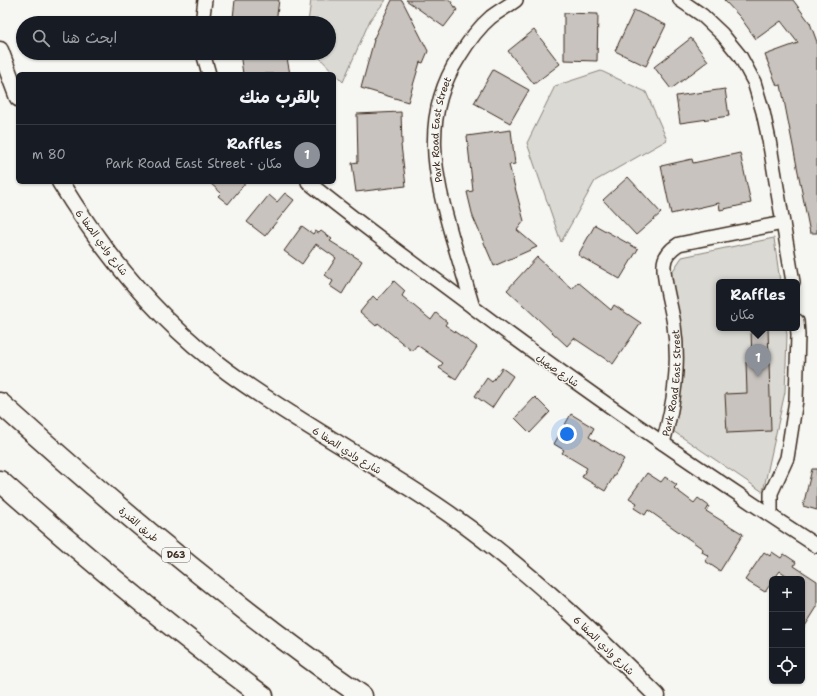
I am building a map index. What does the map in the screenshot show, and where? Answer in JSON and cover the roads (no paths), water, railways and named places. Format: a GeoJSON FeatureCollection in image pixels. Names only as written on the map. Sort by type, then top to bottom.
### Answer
{"type":"FeatureCollection","features":[{"type":"Feature","properties":{"kind":"main road","name":"طريق القدرة"},"geometry":{"type":"LineString","coordinates":[[0,403],[88,481],[209,581],[283,639],[362,696]]}},
{"type":"Feature","properties":{"kind":"main road"},"geometry":{"type":"LineString","coordinates":[[0,481],[98,566],[172,626],[263,696]]}},
{"type":"Feature","properties":{"kind":"street"},"geometry":{"type":"LineString","coordinates":[[203,16],[204,0]]}},
{"type":"Feature","properties":{"kind":"street","name":"Park Road East Street"},"geometry":{"type":"LineString","coordinates":[[473,307],[440,193],[434,162],[434,132],[439,99],[451,69],[468,41],[491,18],[516,0]]}},
{"type":"Feature","properties":{"kind":"street"},"geometry":{"type":"LineString","coordinates":[[680,0],[702,15],[722,34],[740,56],[754,82],[763,112],[792,279]]}},
{"type":"Feature","properties":{"kind":"street"},"geometry":{"type":"LineString","coordinates":[[0,50],[16,93]]}},
{"type":"Feature","properties":{"kind":"street"},"geometry":{"type":"LineString","coordinates":[[205,60],[208,72]]}},
{"type":"Feature","properties":{"kind":"street","name":"شارع وادي الصفا 6"},"geometry":{"type":"LineString","coordinates":[[61,184],[81,216],[112,259],[147,298],[185,336],[227,371],[276,405],[417,493],[469,528],[518,566],[564,606],[657,696]]}},
{"type":"Feature","properties":{"kind":"street","name":"شارع صهيل"},"geometry":{"type":"LineString","coordinates":[[311,184],[382,241],[538,356],[663,443],[817,546]]}},
{"type":"Feature","properties":{"kind":"street","name":"Park Road East Street"},"geometry":{"type":"LineString","coordinates":[[663,443],[674,396],[676,372],[674,325],[664,274],[666,256],[679,244],[783,223]]}},
{"type":"Feature","properties":{"kind":"street"},"geometry":{"type":"LineString","coordinates":[[771,515],[771,493],[787,458],[796,400],[798,331]]}},
{"type":"Feature","properties":{"kind":"place","name":"Raffles"},"geometry":{"type":"Point","coordinates":[758,377]}}]}
